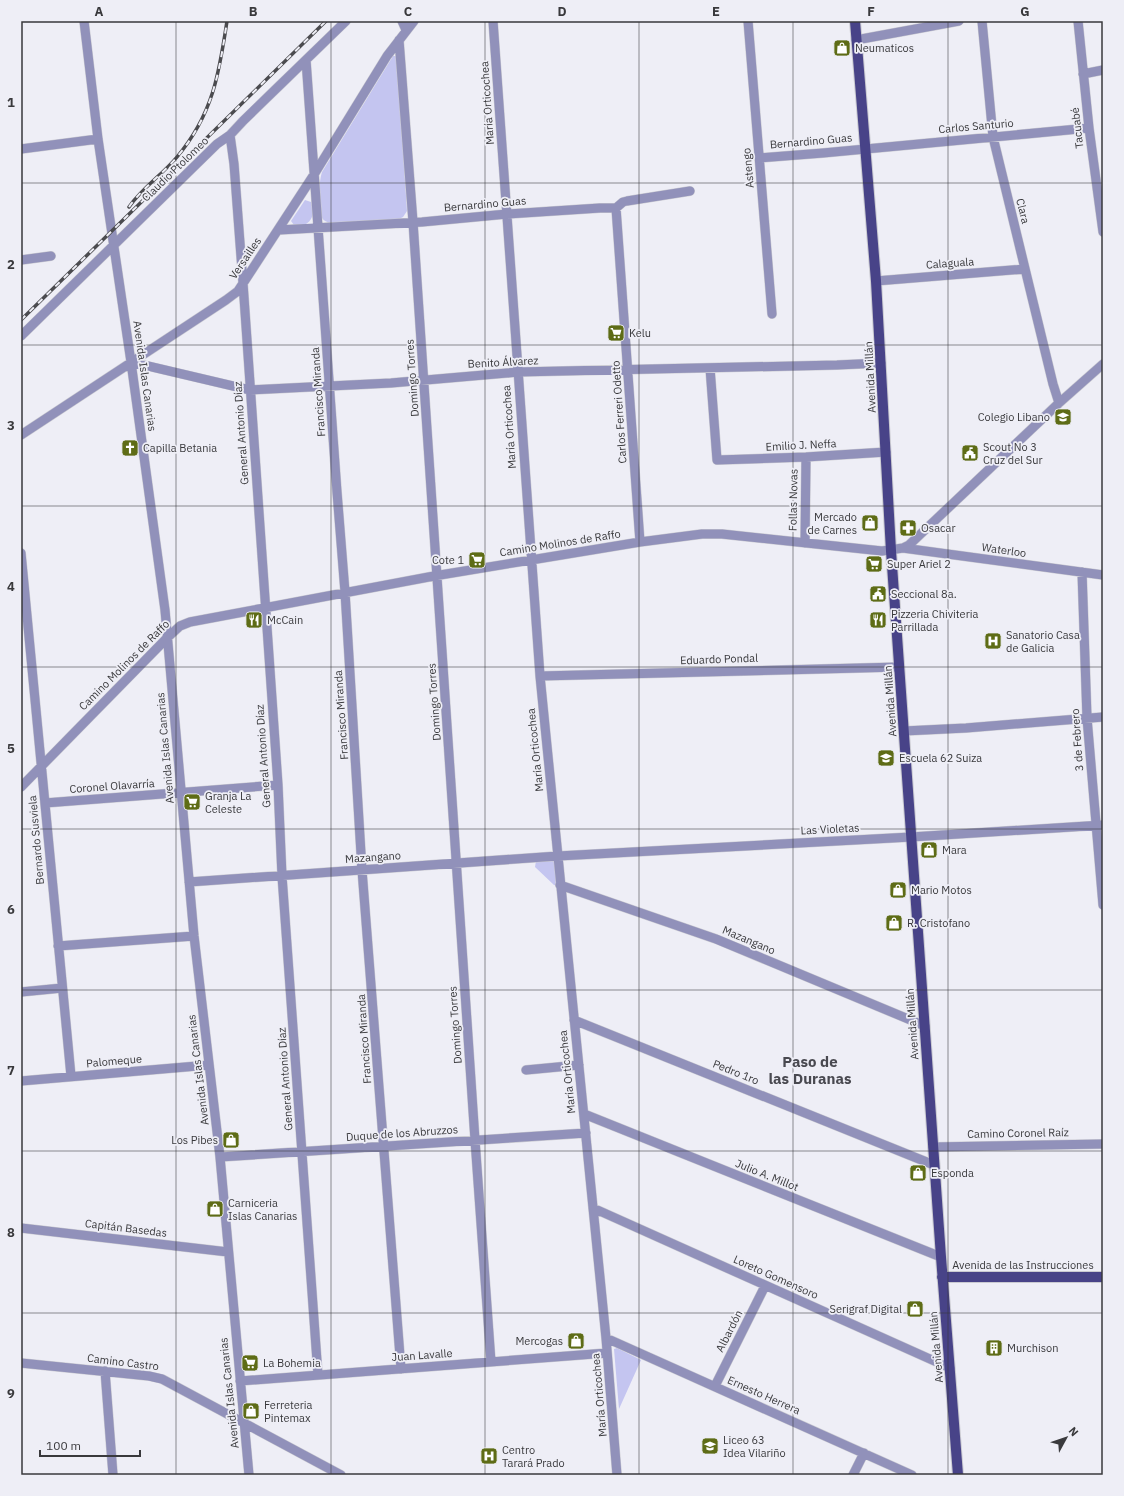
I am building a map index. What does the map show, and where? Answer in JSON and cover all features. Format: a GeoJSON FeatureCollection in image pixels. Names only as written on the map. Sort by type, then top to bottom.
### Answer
{"type":"FeatureCollection","features":[{"type":"Feature","properties":{"kind":"main road","name":"Avenida Millán"},"geometry":{"type":"LineString","coordinates":[[855,21],[876,281],[891,551],[942,1277],[958,1475]]}},
{"type":"Feature","properties":{"kind":"main road","name":"Avenida de las Instrucciones"},"geometry":{"type":"LineString","coordinates":[[942,1277],[1103,1277]]}},
{"type":"Feature","properties":{"kind":"street","name":"Avenida Islas Canarias"},"geometry":{"type":"LineString","coordinates":[[84,21],[98,140],[131,362],[164,602],[194,936],[220,1157],[249,1475]]}},
{"type":"Feature","properties":{"kind":"street","name":"Claudio Ptolomeo"},"geometry":{"type":"LineString","coordinates":[[21,336],[217,144],[230,135],[346,21]]}},
{"type":"Feature","properties":{"kind":"street"},"geometry":{"type":"LineString","coordinates":[[402,21],[406,30]]}},
{"type":"Feature","properties":{"kind":"street","name":"Versailles"},"geometry":{"type":"LineString","coordinates":[[21,435],[226,300],[238,290],[279,230],[399,40],[414,21]]}},
{"type":"Feature","properties":{"kind":"street","name":"María Orticochea"},"geometry":{"type":"LineString","coordinates":[[493,21],[540,676],[606,1338],[617,1475]]}},
{"type":"Feature","properties":{"kind":"street","name":"Astengo"},"geometry":{"type":"LineString","coordinates":[[748,21],[772,314]]}},
{"type":"Feature","properties":{"kind":"street"},"geometry":{"type":"LineString","coordinates":[[856,40],[959,21]]}},
{"type":"Feature","properties":{"kind":"street","name":"Clara"},"geometry":{"type":"LineString","coordinates":[[982,21],[993,137],[1051,376],[1059,403]]}},
{"type":"Feature","properties":{"kind":"street","name":"Tacuabé"},"geometry":{"type":"LineString","coordinates":[[1078,21],[1089,128],[1103,232]]}},
{"type":"Feature","properties":{"kind":"street","name":"Domingo Torres"},"geometry":{"type":"LineString","coordinates":[[399,40],[424,380],[475,1140],[492,1362]]}},
{"type":"Feature","properties":{"kind":"street","name":"Francisco Miranda"},"geometry":{"type":"LineString","coordinates":[[306,60],[345,592],[362,870],[401,1369]]}},
{"type":"Feature","properties":{"kind":"street"},"geometry":{"type":"LineString","coordinates":[[1083,74],[1103,70]]}},
{"type":"Feature","properties":{"kind":"street","name":"Carlos Santurio"},"geometry":{"type":"LineString","coordinates":[[865,148],[1089,128]]}},
{"type":"Feature","properties":{"kind":"street","name":"General Antonio Díaz"},"geometry":{"type":"LineString","coordinates":[[230,135],[234,164],[243,283],[278,785],[282,876],[318,1375]]}},
{"type":"Feature","properties":{"kind":"street"},"geometry":{"type":"LineString","coordinates":[[21,149],[98,140]]}},
{"type":"Feature","properties":{"kind":"street","name":"Bernardino Guas"},"geometry":{"type":"LineString","coordinates":[[759,158],[865,148]]}},
{"type":"Feature","properties":{"kind":"street","name":"Bernardino Guas"},"geometry":{"type":"LineString","coordinates":[[279,230],[616,208],[627,201],[690,191]]}},
{"type":"Feature","properties":{"kind":"street","name":"Carlos Ferreri Odetto"},"geometry":{"type":"LineString","coordinates":[[616,208],[640,542]]}},
{"type":"Feature","properties":{"kind":"street"},"geometry":{"type":"LineString","coordinates":[[21,260],[51,256]]}},
{"type":"Feature","properties":{"kind":"street","name":"Calaguala"},"geometry":{"type":"LineString","coordinates":[[876,281],[1026,269]]}},
{"type":"Feature","properties":{"kind":"street","name":"Benito Álvarez"},"geometry":{"type":"LineString","coordinates":[[131,362],[250,390],[424,380],[518,372],[881,363]]}},
{"type":"Feature","properties":{"kind":"street","name":"Camino Molinos de Raffo"},"geometry":{"type":"LineString","coordinates":[[21,787],[167,638],[180,626],[190,622],[437,575],[640,542],[702,534],[722,534],[858,549],[891,551],[903,548],[1103,364]]}},
{"type":"Feature","properties":{"kind":"street","name":"Emilio J. Neffa"},"geometry":{"type":"LineString","coordinates":[[710,368],[717,460],[806,458],[886,452]]}},
{"type":"Feature","properties":{"kind":"street","name":"Follas Novas"},"geometry":{"type":"LineString","coordinates":[[805,543],[806,458]]}},
{"type":"Feature","properties":{"kind":"street","name":"Waterloo"},"geometry":{"type":"LineString","coordinates":[[903,548],[1103,575]]}},
{"type":"Feature","properties":{"kind":"street","name":"Bernardo Susviela"},"geometry":{"type":"LineString","coordinates":[[21,553],[71,1076]]}},
{"type":"Feature","properties":{"kind":"street","name":"3 de Febrero"},"geometry":{"type":"LineString","coordinates":[[1082,572],[1087,718],[1100,825],[1103,905]]}},
{"type":"Feature","properties":{"kind":"street","name":"Eduardo Pondal"},"geometry":{"type":"LineString","coordinates":[[540,676],[899,667]]}},
{"type":"Feature","properties":{"kind":"street"},"geometry":{"type":"LineString","coordinates":[[904,731],[966,728],[1103,717]]}},
{"type":"Feature","properties":{"kind":"street","name":"Coronel Olavarría"},"geometry":{"type":"LineString","coordinates":[[45,803],[278,785]]}},
{"type":"Feature","properties":{"kind":"street","name":"Las Violetas"},"geometry":{"type":"LineString","coordinates":[[558,856],[1100,825]]}},
{"type":"Feature","properties":{"kind":"street","name":"Mazangano"},"geometry":{"type":"LineString","coordinates":[[189,882],[558,856]]}},
{"type":"Feature","properties":{"kind":"street","name":"Mazangano"},"geometry":{"type":"LineString","coordinates":[[560,885],[716,939],[924,1026]]}},
{"type":"Feature","properties":{"kind":"street"},"geometry":{"type":"LineString","coordinates":[[58,946],[194,936]]}},
{"type":"Feature","properties":{"kind":"street"},"geometry":{"type":"LineString","coordinates":[[21,992],[62,988]]}},
{"type":"Feature","properties":{"kind":"street","name":"Pedro 1ro"},"geometry":{"type":"LineString","coordinates":[[574,1020],[934,1165]]}},
{"type":"Feature","properties":{"kind":"street","name":"Palomeque"},"geometry":{"type":"LineString","coordinates":[[21,1081],[209,1065]]}},
{"type":"Feature","properties":{"kind":"street"},"geometry":{"type":"LineString","coordinates":[[526,1070],[579,1065]]}},
{"type":"Feature","properties":{"kind":"street","name":"Julio A. Millot"},"geometry":{"type":"LineString","coordinates":[[584,1114],[941,1257]]}},
{"type":"Feature","properties":{"kind":"street","name":"Duque de los Abruzzos"},"geometry":{"type":"LineString","coordinates":[[220,1157],[586,1133]]}},
{"type":"Feature","properties":{"kind":"street","name":"Camino Coronel Raíz"},"geometry":{"type":"LineString","coordinates":[[933,1147],[1103,1144]]}},
{"type":"Feature","properties":{"kind":"street","name":"Loreto Gomensoro"},"geometry":{"type":"LineString","coordinates":[[593,1208],[950,1368]]}},
{"type":"Feature","properties":{"kind":"street","name":"Capitán Basedas"},"geometry":{"type":"LineString","coordinates":[[21,1228],[228,1252]]}},
{"type":"Feature","properties":{"kind":"street","name":"Albardón"},"geometry":{"type":"LineString","coordinates":[[715,1386],[766,1286]]}},
{"type":"Feature","properties":{"kind":"street","name":"Ernesto Herrera"},"geometry":{"type":"LineString","coordinates":[[606,1338],[912,1475]]}},
{"type":"Feature","properties":{"kind":"street","name":"Juan Lavalle"},"geometry":{"type":"LineString","coordinates":[[240,1382],[607,1353]]}},
{"type":"Feature","properties":{"kind":"street","name":"Camino Castro"},"geometry":{"type":"LineString","coordinates":[[21,1363],[105,1371],[162,1379],[341,1475]]}},
{"type":"Feature","properties":{"kind":"street"},"geometry":{"type":"LineString","coordinates":[[105,1371],[113,1475]]}},
{"type":"Feature","properties":{"kind":"street"},"geometry":{"type":"LineString","coordinates":[[853,1475],[864,1453]]}},
{"type":"Feature","properties":{"kind":"shaded area"},"geometry":{"type":"Polygon","coordinates":[[[393,56],[397,56],[407,211],[403,217],[399,219],[330,223],[322,218],[319,209],[319,188],[322,172],[393,56]]]}},
{"type":"Feature","properties":{"kind":"shaded area"},"geometry":{"type":"Polygon","coordinates":[[[305,200],[311,202],[313,212],[311,220],[306,224],[294,225],[291,221],[305,200]]]}},
{"type":"Feature","properties":{"kind":"shaded area"},"geometry":{"type":"Polygon","coordinates":[[[536,861],[554,861],[558,886],[554,885],[535,867],[536,861]]]}},
{"type":"Feature","properties":{"kind":"shaded area"},"geometry":{"type":"Polygon","coordinates":[[[617,1348],[641,1360],[619,1409],[614,1349],[617,1348]]]}},
{"type":"Feature","properties":{"kind":"railway"},"geometry":{"type":"LineString","coordinates":[[129,207],[134,200],[177,157],[199,125],[207,109],[217,76],[227,21]]}},
{"type":"Feature","properties":{"kind":"railway"},"geometry":{"type":"LineString","coordinates":[[21,320],[326,21]]}},
{"type":"Feature","properties":{"kind":"place","name":"Neumaticos"},"geometry":{"type":"Point","coordinates":[842,48]}},
{"type":"Feature","properties":{"kind":"place","name":"Kelu"},"geometry":{"type":"Point","coordinates":[616,333]}},
{"type":"Feature","properties":{"kind":"place","name":"Colegio Libano"},"geometry":{"type":"Point","coordinates":[1063,417]}},
{"type":"Feature","properties":{"kind":"place","name":"Capilla Betania"},"geometry":{"type":"Point","coordinates":[130,448]}},
{"type":"Feature","properties":{"kind":"place","name":"Scout No 3 Cruz del Sur"},"geometry":{"type":"Point","coordinates":[970,453]}},
{"type":"Feature","properties":{"kind":"place","name":"Mercado de Carnes"},"geometry":{"type":"Point","coordinates":[870,523]}},
{"type":"Feature","properties":{"kind":"place","name":"Osacar"},"geometry":{"type":"Point","coordinates":[908,528]}},
{"type":"Feature","properties":{"kind":"place","name":"Cote 1"},"geometry":{"type":"Point","coordinates":[477,560]}},
{"type":"Feature","properties":{"kind":"place","name":"Super Ariel 2"},"geometry":{"type":"Point","coordinates":[874,564]}},
{"type":"Feature","properties":{"kind":"place","name":"Seccional 8a."},"geometry":{"type":"Point","coordinates":[878,594]}},
{"type":"Feature","properties":{"kind":"place","name":"McCain"},"geometry":{"type":"Point","coordinates":[254,620]}},
{"type":"Feature","properties":{"kind":"place","name":"Pizzeria Chiviteria Parrillada"},"geometry":{"type":"Point","coordinates":[878,620]}},
{"type":"Feature","properties":{"kind":"place","name":"Sanatorio Casa de Galicia"},"geometry":{"type":"Point","coordinates":[993,641]}},
{"type":"Feature","properties":{"kind":"place","name":"Escuela 62 Suiza"},"geometry":{"type":"Point","coordinates":[886,758]}},
{"type":"Feature","properties":{"kind":"place","name":"Granja La Celeste"},"geometry":{"type":"Point","coordinates":[192,802]}},
{"type":"Feature","properties":{"kind":"place","name":"Mara"},"geometry":{"type":"Point","coordinates":[929,850]}},
{"type":"Feature","properties":{"kind":"place","name":"Mario Motos"},"geometry":{"type":"Point","coordinates":[898,890]}},
{"type":"Feature","properties":{"kind":"place","name":"R. Cristofano"},"geometry":{"type":"Point","coordinates":[894,923]}},
{"type":"Feature","properties":{"kind":"place","name":"Los Pibes"},"geometry":{"type":"Point","coordinates":[231,1140]}},
{"type":"Feature","properties":{"kind":"place","name":"Esponda"},"geometry":{"type":"Point","coordinates":[918,1173]}},
{"type":"Feature","properties":{"kind":"place","name":"Carniceria Islas Canarias"},"geometry":{"type":"Point","coordinates":[215,1209]}},
{"type":"Feature","properties":{"kind":"place","name":"Serigraf Digital"},"geometry":{"type":"Point","coordinates":[915,1309]}},
{"type":"Feature","properties":{"kind":"place","name":"Mercogas"},"geometry":{"type":"Point","coordinates":[576,1341]}},
{"type":"Feature","properties":{"kind":"place","name":"Murchison"},"geometry":{"type":"Point","coordinates":[994,1348]}},
{"type":"Feature","properties":{"kind":"place","name":"La Bohemia"},"geometry":{"type":"Point","coordinates":[250,1363]}},
{"type":"Feature","properties":{"kind":"place","name":"Ferreteria Pintemax"},"geometry":{"type":"Point","coordinates":[251,1411]}},
{"type":"Feature","properties":{"kind":"place","name":"Liceo 63 Idea Vilariño"},"geometry":{"type":"Point","coordinates":[710,1446]}},
{"type":"Feature","properties":{"kind":"place","name":"Centro Tarará Prado"},"geometry":{"type":"Point","coordinates":[489,1456]}},
{"type":"Feature","properties":{"kind":"district","name":"Paso de las Duranas"},"geometry":{"type":"Point","coordinates":[810,1070]}}]}
